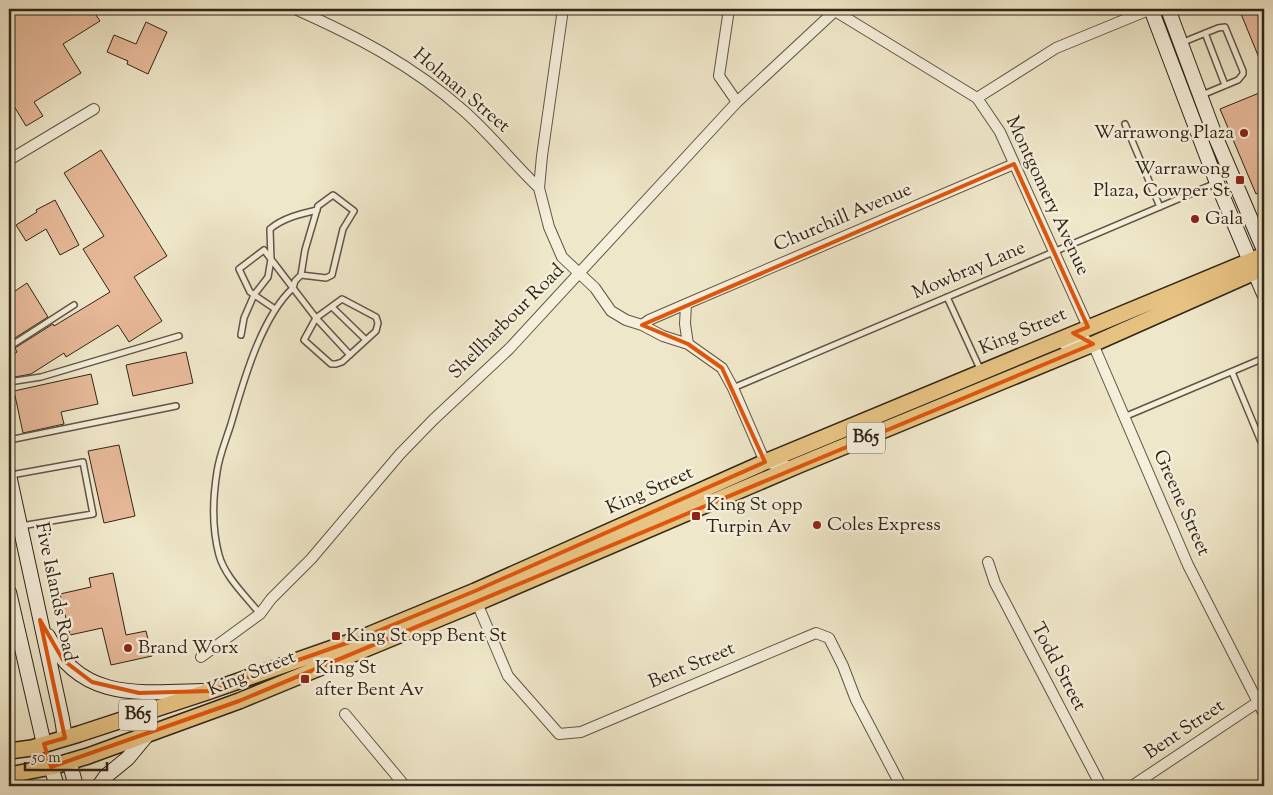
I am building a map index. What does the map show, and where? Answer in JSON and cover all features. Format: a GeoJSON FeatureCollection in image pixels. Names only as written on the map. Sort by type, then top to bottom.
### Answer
{"type":"FeatureCollection","features":[{"type":"Feature","properties":{"kind":"main road"},"geometry":{"type":"LineString","coordinates":[[1151,9],[1217,183],[1256,267],[1264,294]]}},
{"type":"Feature","properties":{"kind":"main road"},"geometry":{"type":"LineString","coordinates":[[1168,9],[1200,96],[1264,250]]}},
{"type":"Feature","properties":{"kind":"main road","name":"King Street"},"geometry":{"type":"LineString","coordinates":[[51,767],[147,735],[239,701],[476,603],[799,465],[1093,344],[1256,267],[1264,254]]}},
{"type":"Feature","properties":{"kind":"main road","name":"King Street"},"geometry":{"type":"LineString","coordinates":[[44,744],[210,691],[361,638],[466,594],[979,366],[1050,343],[1088,327],[1256,267]]}},
{"type":"Feature","properties":{"kind":"main road","name":"Five Islands Road"},"geometry":{"type":"LineString","coordinates":[[9,475],[65,738]]}},
{"type":"Feature","properties":{"kind":"main road"},"geometry":{"type":"LineString","coordinates":[[9,592],[44,744],[57,786]]}},
{"type":"Feature","properties":{"kind":"main road"},"geometry":{"type":"LineString","coordinates":[[40,620],[63,660],[77,674],[92,682],[123,691],[139,693],[210,691]]}},
{"type":"Feature","properties":{"kind":"main road"},"geometry":{"type":"LineString","coordinates":[[99,786],[106,776],[128,758],[147,735]]}},
{"type":"Feature","properties":{"kind":"main road"},"geometry":{"type":"LineString","coordinates":[[65,738],[68,762],[76,786]]}},
{"type":"Feature","properties":{"kind":"main road","name":"B65"},"geometry":{"type":"LineString","coordinates":[[9,751],[44,744]]}},
{"type":"Feature","properties":{"kind":"main road","name":"B65"},"geometry":{"type":"LineString","coordinates":[[9,775],[51,767]]}},
{"type":"Feature","properties":{"kind":"street","name":"Holman Street"},"geometry":{"type":"LineString","coordinates":[[295,9],[350,33],[412,69],[464,111],[539,188]]}},
{"type":"Feature","properties":{"kind":"street"},"geometry":{"type":"LineString","coordinates":[[563,9],[539,188],[549,227],[562,258],[595,288],[611,311],[626,320],[642,325],[663,336],[688,344],[722,368],[733,388],[765,462],[779,466],[799,465]]}},
{"type":"Feature","properties":{"kind":"street"},"geometry":{"type":"LineString","coordinates":[[729,9],[719,76],[737,102]]}},
{"type":"Feature","properties":{"kind":"street"},"geometry":{"type":"LineString","coordinates":[[977,98],[1056,48],[1151,9]]}},
{"type":"Feature","properties":{"kind":"street","name":"Shellharbour Road"},"geometry":{"type":"LineString","coordinates":[[201,657],[260,614],[271,600],[312,560],[400,454],[433,420],[509,349],[737,102],[836,10]]}},
{"type":"Feature","properties":{"kind":"street","name":"Montgomery Avenue"},"geometry":{"type":"LineString","coordinates":[[836,10],[977,98],[1000,132],[1088,327]]}},
{"type":"Feature","properties":{"kind":"street"},"geometry":{"type":"LineString","coordinates":[[10,156],[94,109]]}},
{"type":"Feature","properties":{"kind":"street","name":"Churchill Avenue"},"geometry":{"type":"LineString","coordinates":[[642,325],[649,320],[1014,164]]}},
{"type":"Feature","properties":{"kind":"street"},"geometry":{"type":"LineString","coordinates":[[686,304],[685,324],[688,344]]}},
{"type":"Feature","properties":{"kind":"street"},"geometry":{"type":"LineString","coordinates":[[1050,343],[1056,345],[1085,340],[1093,344]]}},
{"type":"Feature","properties":{"kind":"street","name":"Greene Street"},"geometry":{"type":"LineString","coordinates":[[1093,344],[1188,565],[1264,714]]}},
{"type":"Feature","properties":{"kind":"street","name":"Todd Street"},"geometry":{"type":"LineString","coordinates":[[988,562],[995,583],[1101,786]]}},
{"type":"Feature","properties":{"kind":"street","name":"Bent Street"},"geometry":{"type":"LineString","coordinates":[[476,603],[508,676],[558,734],[581,732],[816,632],[829,638],[843,666],[856,700],[901,786]]}},
{"type":"Feature","properties":{"kind":"street","name":"Bent Street"},"geometry":{"type":"LineString","coordinates":[[1132,786],[1258,702]]}},
{"type":"Feature","properties":{"kind":"street"},"geometry":{"type":"LineString","coordinates":[[345,714],[405,786]]}},
{"type":"Feature","properties":{"kind":"lane"},"geometry":{"type":"LineString","coordinates":[[1180,43],[1225,27],[1243,71],[1241,78],[1200,96]]}},
{"type":"Feature","properties":{"kind":"lane"},"geometry":{"type":"LineString","coordinates":[[1205,33],[1225,85]]}},
{"type":"Feature","properties":{"kind":"lane"},"geometry":{"type":"LineString","coordinates":[[1125,124],[1160,207]]}},
{"type":"Feature","properties":{"kind":"lane","name":"Mowbray Lane"},"geometry":{"type":"LineString","coordinates":[[733,388],[1217,183]]}},
{"type":"Feature","properties":{"kind":"lane"},"geometry":{"type":"LineString","coordinates":[[260,614],[234,582],[219,556],[216,534],[215,492],[217,470],[248,369],[275,309],[283,297],[293,288],[295,281],[301,274],[305,250],[318,206],[333,195],[354,211],[343,229],[332,275],[326,278],[301,274]]}},
{"type":"Feature","properties":{"kind":"lane"},"geometry":{"type":"LineString","coordinates":[[241,335],[244,318],[254,295],[268,277],[271,259],[270,229],[277,223],[289,218],[317,210]]}},
{"type":"Feature","properties":{"kind":"lane"},"geometry":{"type":"LineString","coordinates":[[275,309],[250,292],[240,269],[264,250],[316,318],[350,354]]}},
{"type":"Feature","properties":{"kind":"lane"},"geometry":{"type":"LineString","coordinates":[[947,297],[979,366]]}},
{"type":"Feature","properties":{"kind":"lane"},"geometry":{"type":"LineString","coordinates":[[342,299],[376,317],[378,324],[376,331],[342,362],[331,364],[304,340],[316,318],[342,299]]}},
{"type":"Feature","properties":{"kind":"lane"},"geometry":{"type":"LineString","coordinates":[[9,347],[74,305]]}},
{"type":"Feature","properties":{"kind":"lane"},"geometry":{"type":"LineString","coordinates":[[332,307],[366,340]]}},
{"type":"Feature","properties":{"kind":"lane"},"geometry":{"type":"LineString","coordinates":[[9,382],[42,377],[179,336]]}},
{"type":"Feature","properties":{"kind":"lane"},"geometry":{"type":"LineString","coordinates":[[1124,418],[1264,358]]}},
{"type":"Feature","properties":{"kind":"lane"},"geometry":{"type":"LineString","coordinates":[[1232,372],[1264,449]]}},
{"type":"Feature","properties":{"kind":"lane"},"geometry":{"type":"LineString","coordinates":[[9,440],[176,406]]}},
{"type":"Feature","properties":{"kind":"lane"},"geometry":{"type":"LineString","coordinates":[[9,475],[84,462],[93,514],[20,527]]}},
{"type":"Feature","properties":{"kind":"highlighted area"},"geometry":{"type":"Polygon","coordinates":[[[1014,164],[1088,327],[1073,333],[1093,344],[239,701],[51,767],[44,744],[65,738],[40,620],[63,660],[92,682],[139,693],[210,691],[361,638],[475,591],[765,462],[722,368],[688,344],[642,325],[1014,164]]]}},
{"type":"Feature","properties":{"kind":"building"},"geometry":{"type":"Polygon","coordinates":[[[9,9],[92,9],[100,21],[63,44],[81,73],[34,102],[43,116],[26,126],[14,106],[9,109],[9,9]]]}},
{"type":"Feature","properties":{"kind":"building"},"geometry":{"type":"Polygon","coordinates":[[[1239,9],[1264,9],[1264,70],[1239,9]]]}},
{"type":"Feature","properties":{"kind":"building"},"geometry":{"type":"Polygon","coordinates":[[[146,22],[167,32],[148,74],[127,64],[128,61],[107,52],[114,35],[136,44],[146,22]]]}},
{"type":"Feature","properties":{"kind":"building"},"geometry":{"type":"Polygon","coordinates":[[[1264,91],[1264,190],[1256,194],[1220,109],[1264,91]]]}},
{"type":"Feature","properties":{"kind":"building"},"geometry":{"type":"Polygon","coordinates":[[[101,150],[167,256],[134,277],[162,321],[129,342],[118,325],[66,357],[64,353],[31,374],[15,377],[9,366],[9,358],[17,352],[15,348],[110,292],[83,249],[104,236],[64,173],[101,150]]]}},
{"type":"Feature","properties":{"kind":"building"},"geometry":{"type":"Polygon","coordinates":[[[55,200],[79,245],[60,255],[46,229],[26,241],[16,225],[37,212],[36,210],[55,200]]]}},
{"type":"Feature","properties":{"kind":"building"},"geometry":{"type":"Polygon","coordinates":[[[27,283],[48,317],[10,341],[9,295],[27,283]]]}},
{"type":"Feature","properties":{"kind":"building"},"geometry":{"type":"Polygon","coordinates":[[[186,352],[193,383],[133,396],[126,365],[186,352]]]}},
{"type":"Feature","properties":{"kind":"building"},"geometry":{"type":"Polygon","coordinates":[[[91,374],[98,404],[61,412],[64,424],[23,433],[14,391],[91,374]]]}},
{"type":"Feature","properties":{"kind":"building"},"geometry":{"type":"Polygon","coordinates":[[[119,445],[135,516],[104,523],[88,451],[119,445]]]}},
{"type":"Feature","properties":{"kind":"building"},"geometry":{"type":"Polygon","coordinates":[[[113,573],[126,635],[146,631],[152,656],[111,665],[102,628],[70,635],[60,594],[91,587],[89,578],[113,573]]]}},
{"type":"Feature","properties":{"kind":"place","name":"Warrawong Plaza"},"geometry":{"type":"Point","coordinates":[1244,133]}},
{"type":"Feature","properties":{"kind":"place","name":"Warrawong Plaza, Cowper St"},"geometry":{"type":"Point","coordinates":[1240,180]}},
{"type":"Feature","properties":{"kind":"place","name":"Gala"},"geometry":{"type":"Point","coordinates":[1195,219]}},
{"type":"Feature","properties":{"kind":"place","name":"King St opp Turpin Av"},"geometry":{"type":"Point","coordinates":[696,516]}},
{"type":"Feature","properties":{"kind":"place","name":"Coles Express"},"geometry":{"type":"Point","coordinates":[817,525]}},
{"type":"Feature","properties":{"kind":"place","name":"King St opp Bent St"},"geometry":{"type":"Point","coordinates":[336,636]}},
{"type":"Feature","properties":{"kind":"place","name":"Brand Worx"},"geometry":{"type":"Point","coordinates":[128,648]}},
{"type":"Feature","properties":{"kind":"place","name":"King St after Bent Av"},"geometry":{"type":"Point","coordinates":[305,679]}}]}
